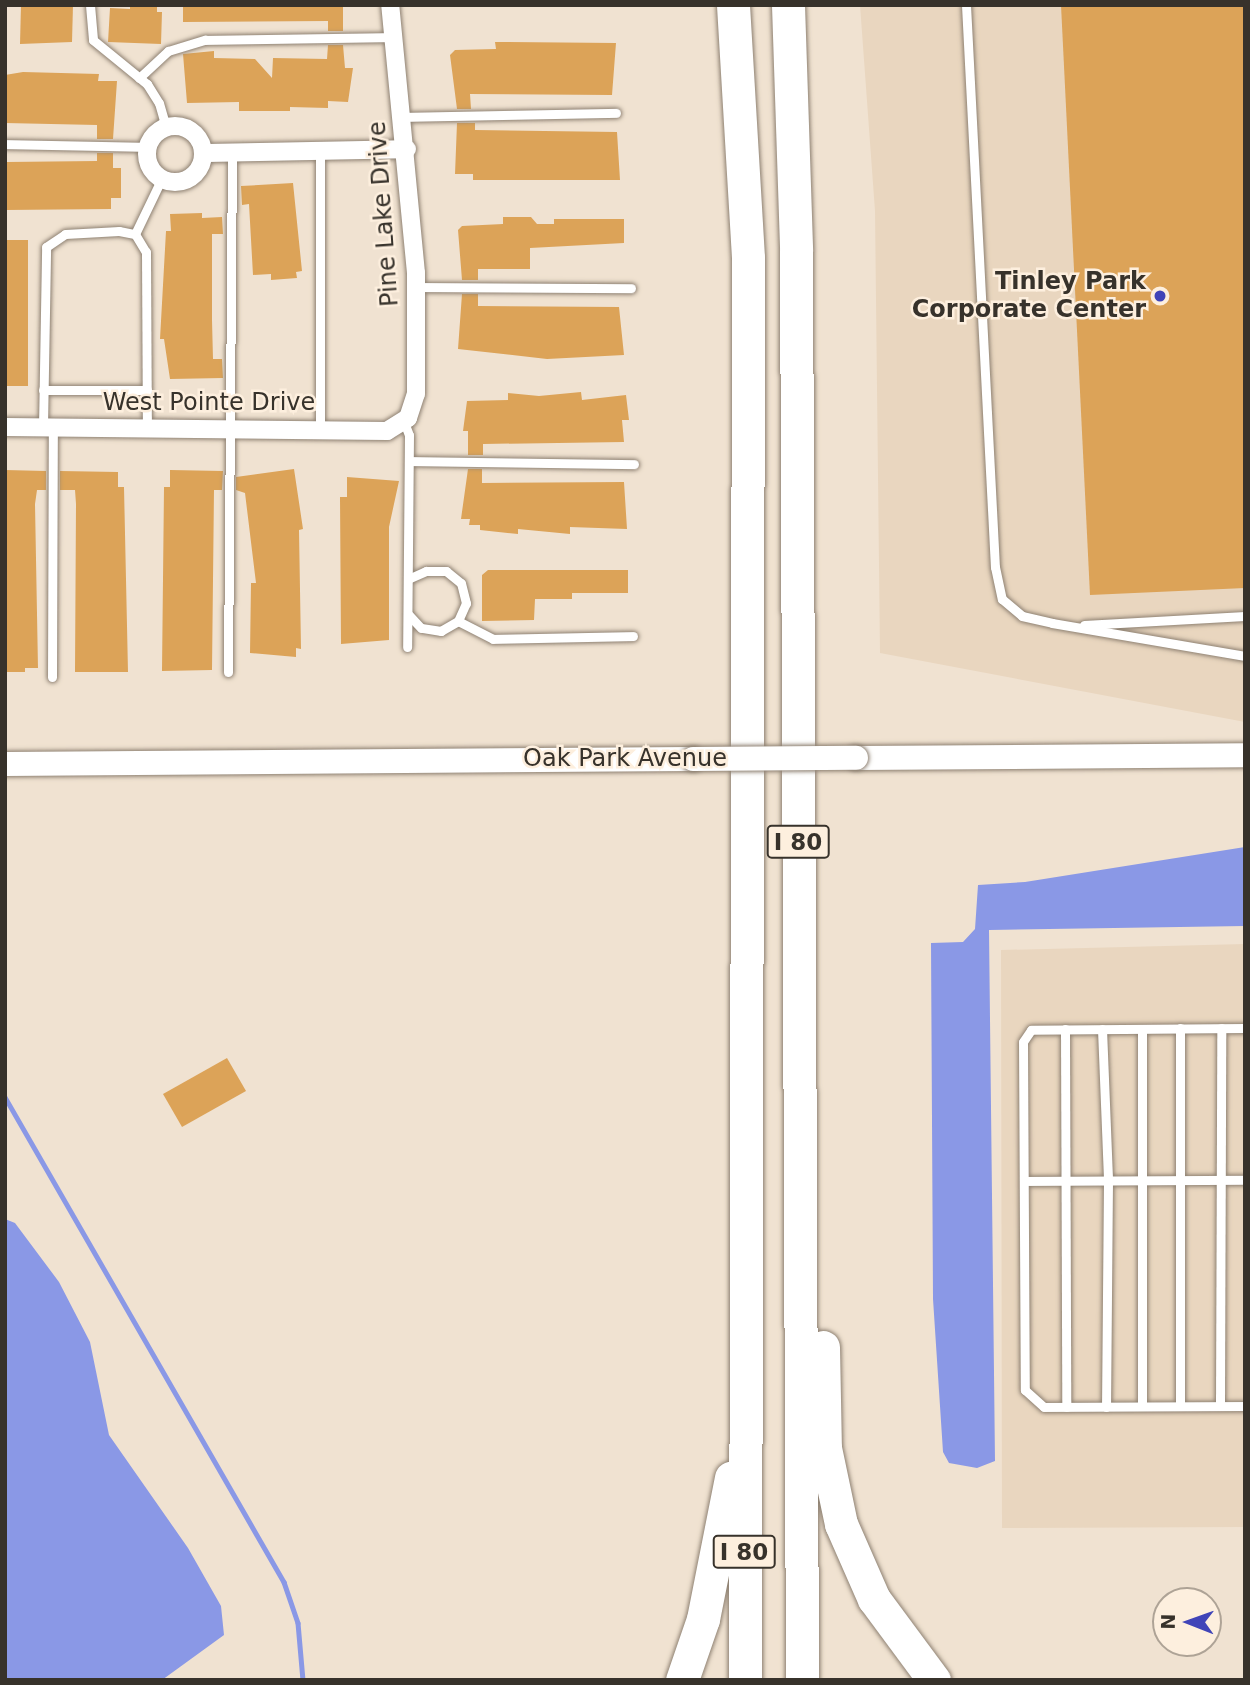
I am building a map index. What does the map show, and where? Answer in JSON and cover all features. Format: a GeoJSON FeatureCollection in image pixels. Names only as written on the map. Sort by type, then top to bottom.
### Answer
{"type":"FeatureCollection","features":[{"type":"Feature","properties":{"kind":"highway","name":"I 80"},"geometry":{"type":"LineString","coordinates":[[733,5],[748,298],[743,1424],[745,1680]]}},
{"type":"Feature","properties":{"kind":"highway","name":"I 80"},"geometry":{"type":"LineString","coordinates":[[788,5],[796,251],[802,1680]]}},
{"type":"Feature","properties":{"kind":"highway"},"geometry":{"type":"LineString","coordinates":[[798,792],[816,964],[829,1478],[845,1534],[874,1600],[934,1680]]}},
{"type":"Feature","properties":{"kind":"highway"},"geometry":{"type":"LineString","coordinates":[[682,1680],[702,1619],[743,1424]]}},
{"type":"Feature","properties":{"kind":"street","name":"Pine Lake Drive"},"geometry":{"type":"LineString","coordinates":[[390,5],[407,149],[416,287],[416,394],[406,420]]}},
{"type":"Feature","properties":{"kind":"street"},"geometry":{"type":"LineString","coordinates":[[166,127],[191,131],[203,153],[198,169],[185,180],[162,178],[150,167],[148,147],[153,137],[166,127]]}},
{"type":"Feature","properties":{"kind":"street"},"geometry":{"type":"LineString","coordinates":[[203,153],[407,149]]}},
{"type":"Feature","properties":{"kind":"street","name":"West Pointe Drive"},"geometry":{"type":"LineString","coordinates":[[5,427],[387,430],[406,420]]}},
{"type":"Feature","properties":{"kind":"street","name":"Oak Park Avenue"},"geometry":{"type":"LineString","coordinates":[[5,764],[1245,755]]}},
{"type":"Feature","properties":{"kind":"lane"},"geometry":{"type":"LineString","coordinates":[[90,5],[93,40],[139,78],[159,103],[166,127]]}},
{"type":"Feature","properties":{"kind":"lane"},"geometry":{"type":"LineString","coordinates":[[966,5],[995,567],[1002,599],[1022,616],[1245,656]]}},
{"type":"Feature","properties":{"kind":"lane"},"geometry":{"type":"LineString","coordinates":[[139,78],[168,51],[205,40],[394,37]]}},
{"type":"Feature","properties":{"kind":"lane"},"geometry":{"type":"LineString","coordinates":[[403,117],[616,113]]}},
{"type":"Feature","properties":{"kind":"lane"},"geometry":{"type":"LineString","coordinates":[[5,144],[148,147]]}},
{"type":"Feature","properties":{"kind":"lane"},"geometry":{"type":"LineString","coordinates":[[320,151],[320,428]]}},
{"type":"Feature","properties":{"kind":"lane"},"geometry":{"type":"LineString","coordinates":[[228,673],[232,153]]}},
{"type":"Feature","properties":{"kind":"lane"},"geometry":{"type":"LineString","coordinates":[[135,234],[162,178]]}},
{"type":"Feature","properties":{"kind":"lane"},"geometry":{"type":"LineString","coordinates":[[52,677],[48,427],[43,390],[46,247],[65,234],[135,234]]}},
{"type":"Feature","properties":{"kind":"lane"},"geometry":{"type":"LineString","coordinates":[[135,234],[146,252],[147,427]]}},
{"type":"Feature","properties":{"kind":"lane"},"geometry":{"type":"LineString","coordinates":[[416,287],[631,288]]}},
{"type":"Feature","properties":{"kind":"lane"},"geometry":{"type":"LineString","coordinates":[[43,390],[147,390]]}},
{"type":"Feature","properties":{"kind":"lane"},"geometry":{"type":"LineString","coordinates":[[406,420],[409,461],[407,647]]}},
{"type":"Feature","properties":{"kind":"lane"},"geometry":{"type":"LineString","coordinates":[[409,461],[634,464]]}},
{"type":"Feature","properties":{"kind":"lane"},"geometry":{"type":"LineString","coordinates":[[408,579],[436,569],[454,576],[465,593],[458,621]]}},
{"type":"Feature","properties":{"kind":"lane"},"geometry":{"type":"LineString","coordinates":[[407,613],[431,631],[458,621],[493,639],[634,636]]}},
{"type":"Feature","properties":{"kind":"lane"},"geometry":{"type":"LineString","coordinates":[[1068,626],[1245,617]]}},
{"type":"Feature","properties":{"kind":"lane"},"geometry":{"type":"LineString","coordinates":[[1180,1028],[1183,1181],[1180,1406]]}},
{"type":"Feature","properties":{"kind":"lane"},"geometry":{"type":"LineString","coordinates":[[1220,1028],[1220,1406]]}},
{"type":"Feature","properties":{"kind":"lane"},"geometry":{"type":"LineString","coordinates":[[1245,1028],[1031,1030],[1023,1042],[1026,1390],[1044,1407],[1245,1406]]}},
{"type":"Feature","properties":{"kind":"lane"},"geometry":{"type":"LineString","coordinates":[[1102,1029],[1108,1181],[1107,1407]]}},
{"type":"Feature","properties":{"kind":"lane"},"geometry":{"type":"LineString","coordinates":[[1142,1029],[1142,1406]]}},
{"type":"Feature","properties":{"kind":"lane"},"geometry":{"type":"LineString","coordinates":[[1065,1030],[1066,1407]]}},
{"type":"Feature","properties":{"kind":"lane"},"geometry":{"type":"LineString","coordinates":[[1024,1181],[1245,1180]]}},
{"type":"Feature","properties":{"kind":"shaded area"},"geometry":{"type":"Polygon","coordinates":[[[860,5],[1245,5],[1245,722],[880,653],[875,211],[860,5]]]}},
{"type":"Feature","properties":{"kind":"shaded area"},"geometry":{"type":"Polygon","coordinates":[[[1245,944],[1245,1527],[1002,1528],[1001,950],[1245,944]]]}},
{"type":"Feature","properties":{"kind":"water"},"geometry":{"type":"Polygon","coordinates":[[[1245,847],[1245,926],[989,930],[995,1461],[977,1468],[949,1463],[943,1452],[933,1299],[931,943],[963,942],[975,929],[978,885],[1025,882],[1245,847]]]}},
{"type":"Feature","properties":{"kind":"water"},"geometry":{"type":"Polygon","coordinates":[[[5,1219],[15,1223],[59,1282],[90,1342],[109,1435],[188,1548],[221,1606],[224,1635],[162,1680],[5,1680],[5,1219]]]}},
{"type":"Feature","properties":{"kind":"building"},"geometry":{"type":"Polygon","coordinates":[[[21,5],[73,5],[72,42],[20,44],[21,5]]]}},
{"type":"Feature","properties":{"kind":"building"},"geometry":{"type":"Polygon","coordinates":[[[130,5],[157,5],[157,12],[162,12],[161,44],[108,42],[110,8],[130,9],[130,5]]]}},
{"type":"Feature","properties":{"kind":"building"},"geometry":{"type":"Polygon","coordinates":[[[183,5],[343,5],[343,31],[328,31],[328,21],[183,22],[183,5]]]}},
{"type":"Feature","properties":{"kind":"building","name":"Tinley Park Corporate Center"},"geometry":{"type":"Polygon","coordinates":[[[1061,5],[1245,5],[1245,588],[1090,595],[1061,5]]]}},
{"type":"Feature","properties":{"kind":"building"},"geometry":{"type":"Polygon","coordinates":[[[495,42],[616,43],[612,95],[470,94],[471,109],[457,109],[450,55],[455,50],[496,49],[495,42]]]}},
{"type":"Feature","properties":{"kind":"building"},"geometry":{"type":"Polygon","coordinates":[[[328,45],[343,45],[345,68],[353,68],[348,102],[328,101],[328,108],[290,107],[290,111],[239,111],[239,102],[187,103],[183,54],[214,51],[214,58],[255,59],[272,78],[273,58],[327,59],[328,45]]]}},
{"type":"Feature","properties":{"kind":"building"},"geometry":{"type":"Polygon","coordinates":[[[23,72],[99,74],[98,81],[117,81],[113,139],[97,139],[97,125],[5,123],[5,75],[23,72]]]}},
{"type":"Feature","properties":{"kind":"building"},"geometry":{"type":"Polygon","coordinates":[[[457,123],[475,123],[475,130],[617,132],[620,180],[473,180],[473,174],[455,174],[457,123]]]}},
{"type":"Feature","properties":{"kind":"building"},"geometry":{"type":"Polygon","coordinates":[[[97,153],[113,153],[113,168],[121,168],[121,198],[111,198],[111,209],[5,210],[7,162],[97,161],[97,153]]]}},
{"type":"Feature","properties":{"kind":"building"},"geometry":{"type":"Polygon","coordinates":[[[293,183],[302,271],[296,272],[297,278],[271,280],[271,274],[253,275],[249,204],[242,205],[241,186],[293,183]]]}},
{"type":"Feature","properties":{"kind":"building"},"geometry":{"type":"Polygon","coordinates":[[[202,213],[202,218],[222,217],[223,234],[212,234],[212,320],[213,359],[222,359],[223,378],[170,379],[164,339],[160,339],[166,231],[171,231],[170,214],[202,213]]]}},
{"type":"Feature","properties":{"kind":"building"},"geometry":{"type":"Polygon","coordinates":[[[503,217],[531,217],[537,224],[554,224],[554,219],[624,219],[624,243],[530,248],[530,269],[478,269],[478,280],[462,280],[458,230],[462,226],[503,224],[503,217]]]}},
{"type":"Feature","properties":{"kind":"building"},"geometry":{"type":"Polygon","coordinates":[[[5,240],[28,240],[28,386],[5,386],[5,240]]]}},
{"type":"Feature","properties":{"kind":"building"},"geometry":{"type":"Polygon","coordinates":[[[462,294],[478,294],[478,306],[619,307],[624,355],[547,359],[458,349],[462,294]]]}},
{"type":"Feature","properties":{"kind":"building"},"geometry":{"type":"Polygon","coordinates":[[[581,392],[582,400],[626,395],[629,420],[622,420],[624,442],[483,444],[483,455],[468,455],[468,431],[463,431],[467,401],[508,400],[508,393],[539,396],[581,392]]]}},
{"type":"Feature","properties":{"kind":"building"},"geometry":{"type":"Polygon","coordinates":[[[294,469],[303,529],[299,530],[301,649],[296,648],[296,657],[250,653],[251,583],[256,583],[245,493],[236,490],[236,477],[294,469]]]}},
{"type":"Feature","properties":{"kind":"building"},"geometry":{"type":"Polygon","coordinates":[[[468,469],[482,469],[482,483],[624,482],[627,529],[570,527],[570,534],[518,529],[518,534],[480,530],[480,525],[469,525],[470,519],[461,519],[468,469]]]}},
{"type":"Feature","properties":{"kind":"building"},"geometry":{"type":"Polygon","coordinates":[[[5,470],[46,471],[46,490],[37,490],[35,504],[38,668],[25,668],[25,672],[5,672],[5,470]]]}},
{"type":"Feature","properties":{"kind":"building"},"geometry":{"type":"Polygon","coordinates":[[[170,470],[223,471],[222,490],[214,490],[212,670],[162,671],[164,487],[170,487],[170,470]]]}},
{"type":"Feature","properties":{"kind":"building"},"geometry":{"type":"Polygon","coordinates":[[[60,471],[118,472],[118,487],[124,487],[128,672],[75,672],[75,490],[60,490],[60,471]]]}},
{"type":"Feature","properties":{"kind":"building"},"geometry":{"type":"Polygon","coordinates":[[[347,477],[399,481],[389,527],[389,640],[341,644],[340,497],[347,497],[347,477]]]}},
{"type":"Feature","properties":{"kind":"building"},"geometry":{"type":"Polygon","coordinates":[[[488,570],[628,570],[628,593],[572,593],[572,599],[535,599],[534,620],[482,621],[482,575],[488,570]]]}},
{"type":"Feature","properties":{"kind":"building"},"geometry":{"type":"Polygon","coordinates":[[[227,1058],[246,1091],[182,1127],[163,1094],[227,1058]]]}},
{"type":"Feature","properties":{"kind":"waterway"},"geometry":{"type":"LineString","coordinates":[[5,1097],[284,1582],[298,1623],[303,1680]]}},
{"type":"Feature","properties":{"kind":"place","name":"Tinley Park Corporate Center"},"geometry":{"type":"Point","coordinates":[1160,296]}}]}
